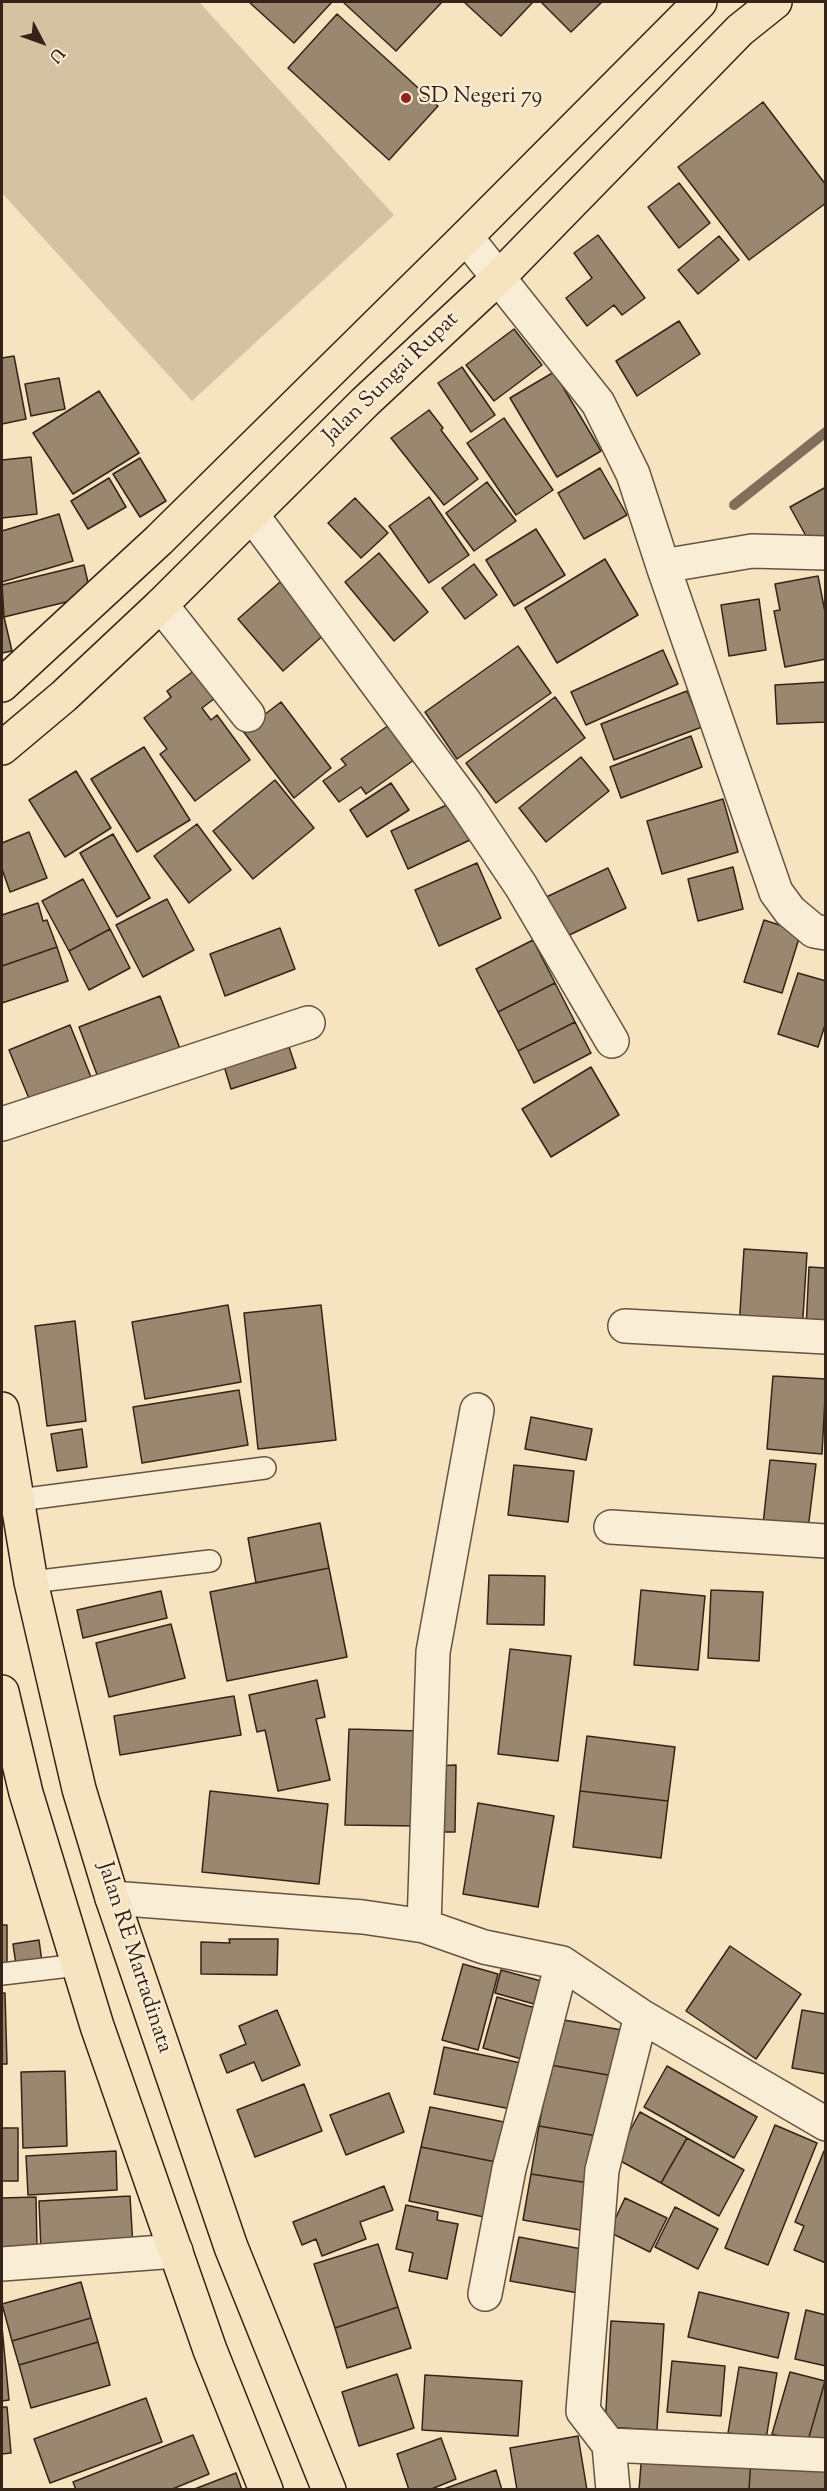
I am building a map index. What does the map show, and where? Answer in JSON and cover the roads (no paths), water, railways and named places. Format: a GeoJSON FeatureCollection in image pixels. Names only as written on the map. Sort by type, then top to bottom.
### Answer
{"type":"FeatureCollection","features":[{"type":"Feature","properties":{"kind":"main road"},"geometry":{"type":"LineString","coordinates":[[2,685],[159,540],[700,2]]}},
{"type":"Feature","properties":{"kind":"main road","name":"Jalan Sungai Rupat"},"geometry":{"type":"LineString","coordinates":[[2,748],[64,696],[161,605],[365,402],[498,278],[740,30],[775,2]]}},
{"type":"Feature","properties":{"kind":"main road","name":"Jalan RE Martadinata"},"geometry":{"type":"LineString","coordinates":[[2,1409],[31,1582],[79,1789],[112,1898],[231,2247],[328,2490]]}},
{"type":"Feature","properties":{"kind":"main road"},"geometry":{"type":"LineString","coordinates":[[2,1692],[7,1737],[78,1965],[210,2350],[266,2490]]}},
{"type":"Feature","properties":{"kind":"street"},"geometry":{"type":"LineString","coordinates":[[466,237],[598,403],[633,474],[776,892],[790,911],[814,931],[825,933]]}},
{"type":"Feature","properties":{"kind":"street"},"geometry":{"type":"LineString","coordinates":[[252,515],[464,801],[521,886],[612,1041]]}},
{"type":"Feature","properties":{"kind":"street"},"geometry":{"type":"LineString","coordinates":[[663,566],[752,550],[825,553]]}},
{"type":"Feature","properties":{"kind":"street"},"geometry":{"type":"LineString","coordinates":[[161,605],[248,715]]}},
{"type":"Feature","properties":{"kind":"street"},"geometry":{"type":"LineString","coordinates":[[2,1124],[308,1023]]}},
{"type":"Feature","properties":{"kind":"street"},"geometry":{"type":"LineString","coordinates":[[625,1326],[825,1337]]}},
{"type":"Feature","properties":{"kind":"street"},"geometry":{"type":"LineString","coordinates":[[424,1926],[433,1652],[477,1410]]}},
{"type":"Feature","properties":{"kind":"street"},"geometry":{"type":"LineString","coordinates":[[611,1527],[825,1541]]}},
{"type":"Feature","properties":{"kind":"street"},"geometry":{"type":"LineString","coordinates":[[112,1898],[363,1917],[424,1926],[484,1947],[562,1963],[641,2016],[825,2124]]}},
{"type":"Feature","properties":{"kind":"street"},"geometry":{"type":"LineString","coordinates":[[485,2294],[510,2169],[562,1963]]}},
{"type":"Feature","properties":{"kind":"street"},"geometry":{"type":"LineString","coordinates":[[613,2490],[609,2445],[583,2411],[602,2170],[641,2016]]}},
{"type":"Feature","properties":{"kind":"street"},"geometry":{"type":"LineString","coordinates":[[2,2264],[176,2251]]}},
{"type":"Feature","properties":{"kind":"street"},"geometry":{"type":"LineString","coordinates":[[609,2445],[825,2455]]}},
{"type":"Feature","properties":{"kind":"lane"},"geometry":{"type":"LineString","coordinates":[[19,1500],[265,1468]]}},
{"type":"Feature","properties":{"kind":"lane"},"geometry":{"type":"LineString","coordinates":[[31,1582],[210,1561]]}},
{"type":"Feature","properties":{"kind":"lane"},"geometry":{"type":"LineString","coordinates":[[2,1974],[78,1965]]}},
{"type":"Feature","properties":{"kind":"waterway"},"geometry":{"type":"LineString","coordinates":[[734,505],[826,432]]}},
{"type":"Feature","properties":{"kind":"place","name":"SD Negeri 79"},"geometry":{"type":"Point","coordinates":[406,98]}}]}
